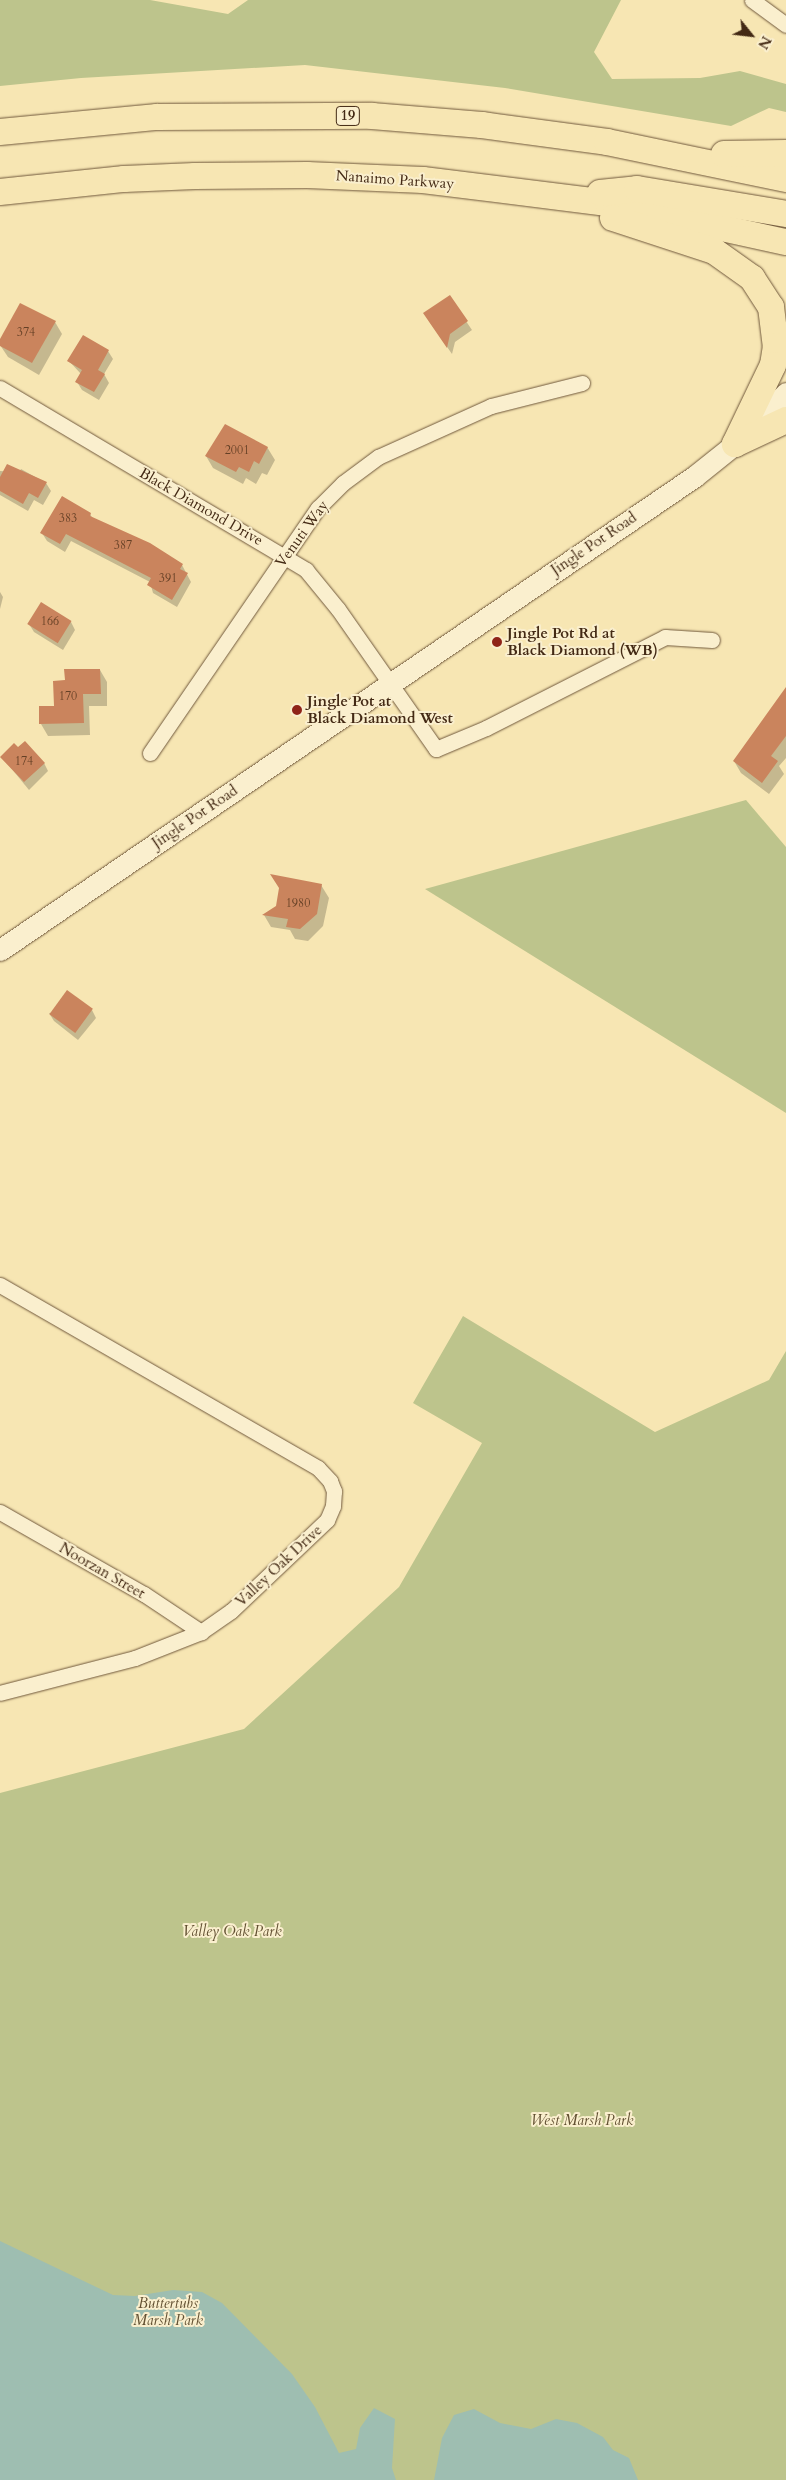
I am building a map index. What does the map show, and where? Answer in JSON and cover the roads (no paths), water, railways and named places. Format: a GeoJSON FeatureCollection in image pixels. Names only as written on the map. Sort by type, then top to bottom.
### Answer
{"type":"FeatureCollection","features":[{"type":"Feature","properties":{"kind":"highway","name":"19"},"geometry":{"type":"LineString","coordinates":[[0,132],[157,117],[372,116],[557,134],[693,158],[786,179]]}},
{"type":"Feature","properties":{"kind":"highway"},"geometry":{"type":"LineString","coordinates":[[693,158],[721,154],[786,153]]}},
{"type":"Feature","properties":{"kind":"highway","name":"Nanaimo Parkway"},"geometry":{"type":"LineString","coordinates":[[0,192],[124,179],[298,175],[423,180],[570,197],[699,221],[786,242]]}},
{"type":"Feature","properties":{"kind":"highway"},"geometry":{"type":"LineString","coordinates":[[570,197],[637,189],[786,214]]}},
{"type":"Feature","properties":{"kind":"highway"},"geometry":{"type":"LineString","coordinates":[[570,197],[624,223],[714,250],[732,261],[762,292],[771,307],[775,327],[773,365],[736,444]]}},
{"type":"Feature","properties":{"kind":"highway"},"geometry":{"type":"LineString","coordinates":[[736,444],[786,420]]}},
{"type":"Feature","properties":{"kind":"main road","name":"Jingle Pot Road"},"geometry":{"type":"LineString","coordinates":[[0,950],[695,476],[736,444],[786,393]]}},
{"type":"Feature","properties":{"kind":"street"},"geometry":{"type":"LineString","coordinates":[[752,0],[786,25]]}},
{"type":"Feature","properties":{"kind":"street","name":"Venuti Way"},"geometry":{"type":"LineString","coordinates":[[150,753],[318,508],[342,483],[378,457],[491,406],[582,383]]}},
{"type":"Feature","properties":{"kind":"street","name":"Black Diamond Drive"},"geometry":{"type":"LineString","coordinates":[[0,388],[306,570],[323,589],[390,683]]}},
{"type":"Feature","properties":{"kind":"street"},"geometry":{"type":"LineString","coordinates":[[390,683],[436,749],[486,728],[666,637],[712,640]]}},
{"type":"Feature","properties":{"kind":"street","name":"Valley Oak Drive"},"geometry":{"type":"LineString","coordinates":[[0,1285],[318,1468],[330,1481],[334,1506],[328,1520],[231,1611],[201,1632],[135,1658],[0,1693]]}},
{"type":"Feature","properties":{"kind":"street","name":"Noorzan Street"},"geometry":{"type":"LineString","coordinates":[[0,1512],[144,1594],[201,1632]]}},
{"type":"Feature","properties":{"kind":"place","name":"Jingle Pot Rd at Black Diamond (WB)"},"geometry":{"type":"Point","coordinates":[497,642]}},
{"type":"Feature","properties":{"kind":"place","name":"Jingle Pot at Black Diamond West"},"geometry":{"type":"Point","coordinates":[297,710]}},
{"type":"Feature","properties":{"kind":"park label","name":"Valley Oak Park"},"geometry":{"type":"Point","coordinates":[232,1932]}},
{"type":"Feature","properties":{"kind":"park label","name":"West Marsh Park"},"geometry":{"type":"Point","coordinates":[582,2121]}},
{"type":"Feature","properties":{"kind":"park label","name":"Buttertubs Marsh Park"},"geometry":{"type":"Point","coordinates":[168,2312]}}]}
